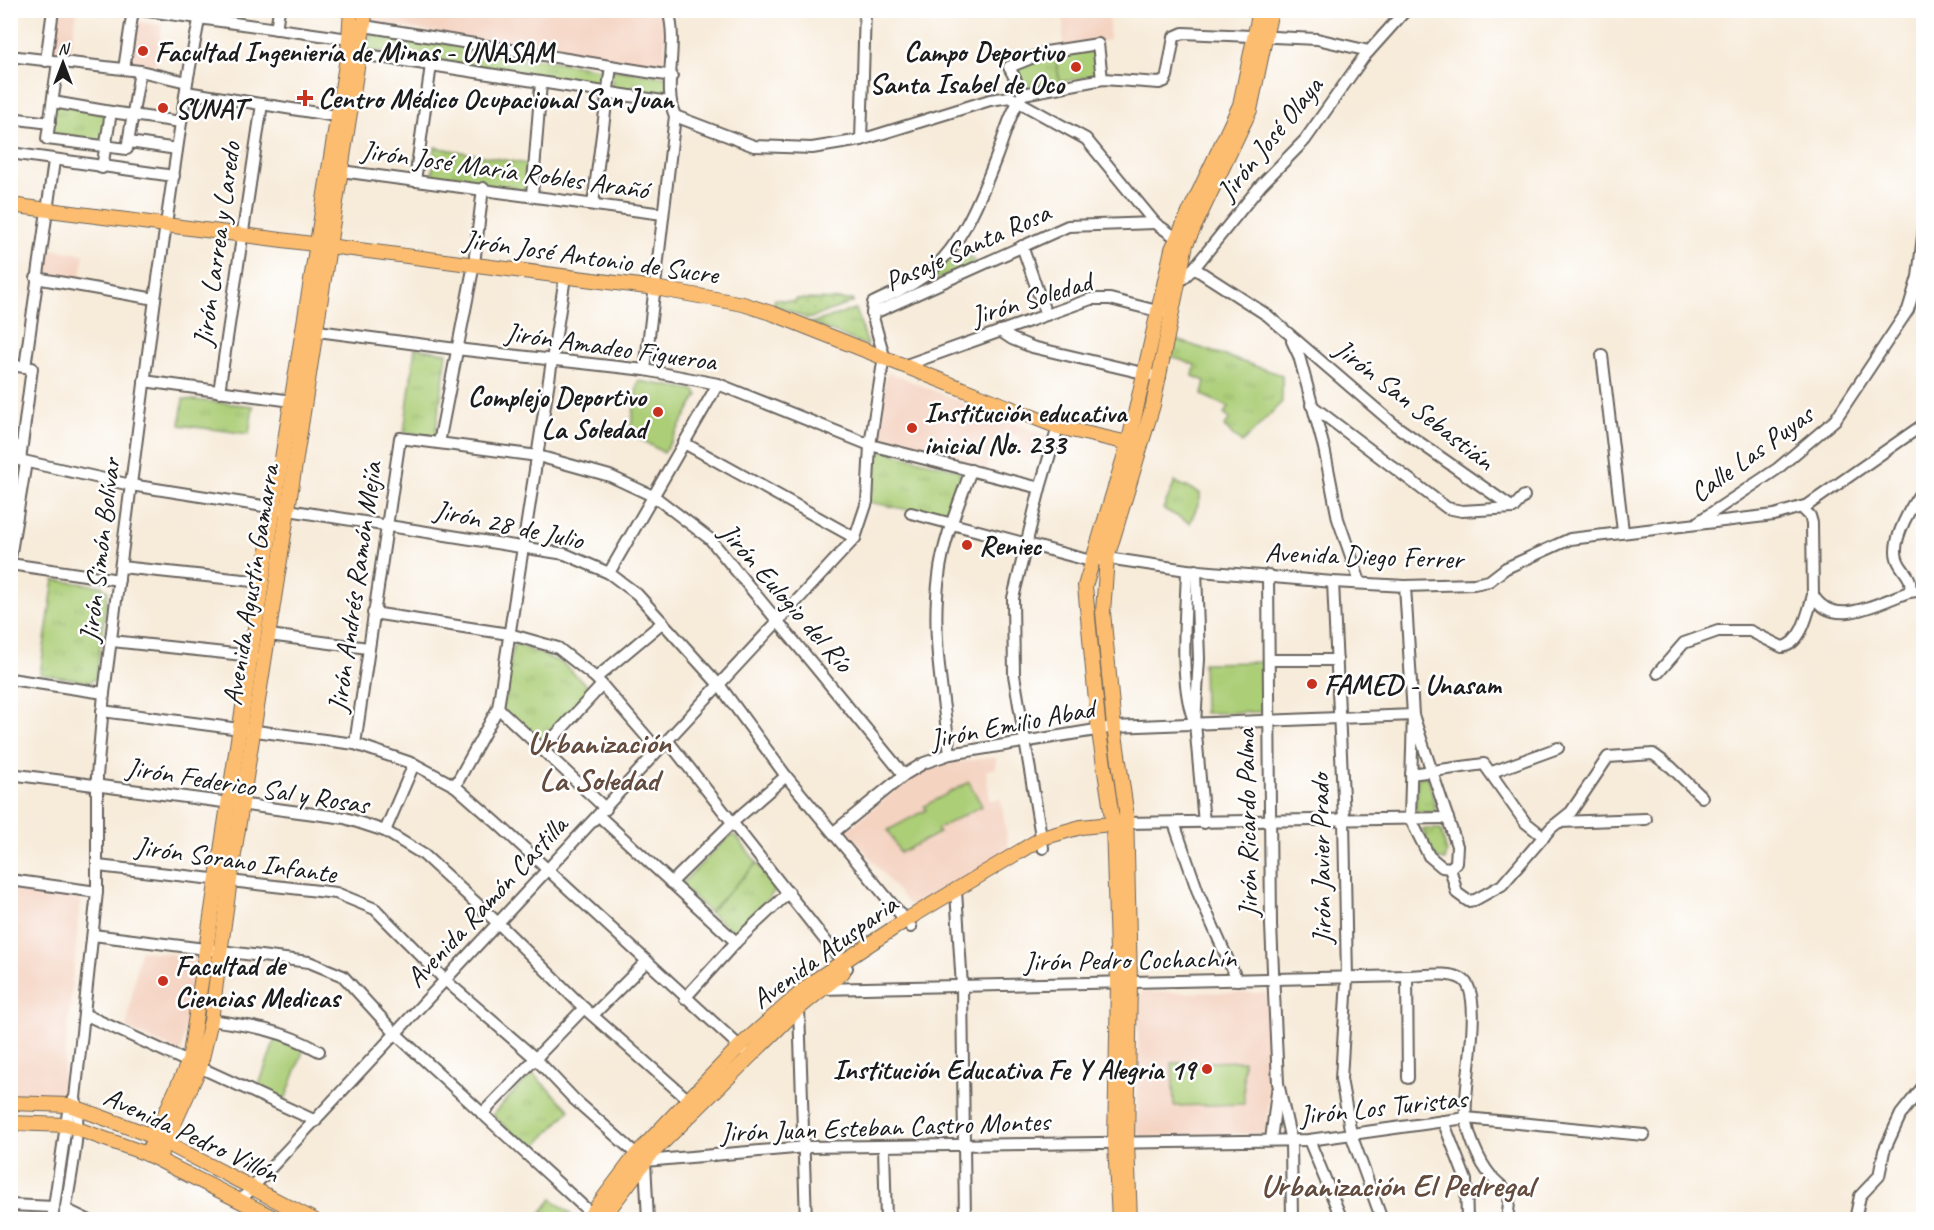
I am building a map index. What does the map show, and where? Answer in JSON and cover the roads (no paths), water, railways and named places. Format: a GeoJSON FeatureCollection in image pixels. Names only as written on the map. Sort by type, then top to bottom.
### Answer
{"type":"FeatureCollection","features":[{"type":"Feature","properties":{"kind":"main road","name":"Avenida Agustín Gamarra"},"geometry":{"type":"LineString","coordinates":[[195,1064],[247,730],[262,582],[281,510],[323,244],[336,116],[352,49],[365,26],[366,10]]}},
{"type":"Feature","properties":{"kind":"main road"},"geometry":{"type":"LineString","coordinates":[[1260,10],[1262,34]]}},
{"type":"Feature","properties":{"kind":"main road"},"geometry":{"type":"LineString","coordinates":[[1166,313],[1164,289],[1181,241],[1233,134],[1250,110],[1262,34],[1271,10]]}},
{"type":"Feature","properties":{"kind":"main road","name":"Avenida Agustín Gamarra"},"geometry":{"type":"LineString","coordinates":[[323,244],[341,171],[352,49],[351,17]]}},
{"type":"Feature","properties":{"kind":"main road","name":"Jirón José Antonio de Sucre"},"geometry":{"type":"LineString","coordinates":[[10,205],[656,288],[743,304],[884,356],[1058,427],[1135,444]]}},
{"type":"Feature","properties":{"kind":"main road"},"geometry":{"type":"LineString","coordinates":[[1119,1220],[1124,983],[1114,727],[1103,612],[1107,558],[1153,375],[1166,313],[1178,285],[1181,241]]}},
{"type":"Feature","properties":{"kind":"main road","name":"Avenida Agustín Gamarra"},"geometry":{"type":"LineString","coordinates":[[247,730],[269,634],[292,401],[310,330]]}},
{"type":"Feature","properties":{"kind":"main road"},"geometry":{"type":"LineString","coordinates":[[1119,824],[1099,732],[1085,586],[1091,561],[1135,444]]}},
{"type":"Feature","properties":{"kind":"main road","name":"Avenida Atusparia"},"geometry":{"type":"LineString","coordinates":[[594,1218],[640,1158],[745,1051],[817,986],[908,923],[1042,843],[1081,827],[1119,824]]}},
{"type":"Feature","properties":{"kind":"main road","name":"Avenida Agustín Gamarra"},"geometry":{"type":"LineString","coordinates":[[152,1156],[195,1064],[211,1020],[213,952]]}},
{"type":"Feature","properties":{"kind":"main road"},"geometry":{"type":"LineString","coordinates":[[11,1103],[11,1123]]}},
{"type":"Feature","properties":{"kind":"main road","name":"Avenida Pedro Villón"},"geometry":{"type":"LineString","coordinates":[[11,1103],[74,1104],[160,1140],[314,1220]]}},
{"type":"Feature","properties":{"kind":"main road","name":"Avenida Pedro Villón"},"geometry":{"type":"LineString","coordinates":[[11,1123],[71,1127],[152,1156],[278,1220]]}},
{"type":"Feature","properties":{"kind":"main road"},"geometry":{"type":"LineString","coordinates":[[1121,1142],[1130,1220]]}},
{"type":"Feature","properties":{"kind":"street"},"geometry":{"type":"LineString","coordinates":[[46,61],[53,10]]}},
{"type":"Feature","properties":{"kind":"street"},"geometry":{"type":"LineString","coordinates":[[121,69],[133,10]]}},
{"type":"Feature","properties":{"kind":"street"},"geometry":{"type":"LineString","coordinates":[[141,10],[200,15],[276,29],[352,49],[431,65],[669,102]]}},
{"type":"Feature","properties":{"kind":"street"},"geometry":{"type":"LineString","coordinates":[[276,29],[279,10]]}},
{"type":"Feature","properties":{"kind":"street"},"geometry":{"type":"LineString","coordinates":[[645,370],[675,116],[669,102],[673,51],[672,22],[668,10]]}},
{"type":"Feature","properties":{"kind":"street"},"geometry":{"type":"LineString","coordinates":[[861,140],[865,10]]}},
{"type":"Feature","properties":{"kind":"street","name":"Jirón José Olaya"},"geometry":{"type":"LineString","coordinates":[[1178,285],[1261,185],[1305,140],[1369,51],[1406,10]]}},
{"type":"Feature","properties":{"kind":"street","name":"Jirón Simón Bolívar"},"geometry":{"type":"LineString","coordinates":[[52,1220],[61,1212],[93,935],[97,892],[98,787],[104,693],[155,298],[181,122],[200,15]]}},
{"type":"Feature","properties":{"kind":"street"},"geometry":{"type":"LineString","coordinates":[[351,17],[365,26],[672,76]]}},
{"type":"Feature","properties":{"kind":"street"},"geometry":{"type":"LineString","coordinates":[[675,116],[754,146],[812,148],[861,140],[990,100],[1020,97],[1102,79],[1152,84],[1165,81],[1173,38],[1177,34],[1262,34],[1317,39],[1369,51]]}},
{"type":"Feature","properties":{"kind":"street"},"geometry":{"type":"LineString","coordinates":[[1102,79],[1098,44],[1046,52],[1009,67],[1020,97],[1086,140],[1155,223],[1181,241]]}},
{"type":"Feature","properties":{"kind":"street"},"geometry":{"type":"LineString","coordinates":[[18,57],[140,71],[187,87],[262,104],[336,116]]}},
{"type":"Feature","properties":{"kind":"street"},"geometry":{"type":"LineString","coordinates":[[58,62],[47,139],[105,148],[127,149],[140,71]]}},
{"type":"Feature","properties":{"kind":"street"},"geometry":{"type":"LineString","coordinates":[[415,181],[431,65]]}},
{"type":"Feature","properties":{"kind":"street"},"geometry":{"type":"LineString","coordinates":[[593,204],[612,66]]}},
{"type":"Feature","properties":{"kind":"street"},"geometry":{"type":"LineString","coordinates":[[532,195],[541,83]]}},
{"type":"Feature","properties":{"kind":"street"},"geometry":{"type":"LineString","coordinates":[[872,314],[873,303],[914,283],[928,273],[953,244],[981,196],[1020,97]]}},
{"type":"Feature","properties":{"kind":"street"},"geometry":{"type":"LineString","coordinates":[[53,102],[181,122]]}},
{"type":"Feature","properties":{"kind":"street","name":"Jirón Larrea y Laredo"},"geometry":{"type":"LineString","coordinates":[[219,392],[262,104]]}},
{"type":"Feature","properties":{"kind":"street"},"geometry":{"type":"LineString","coordinates":[[102,168],[111,112]]}},
{"type":"Feature","properties":{"kind":"street"},"geometry":{"type":"LineString","coordinates":[[10,118],[50,123]]}},
{"type":"Feature","properties":{"kind":"street"},"geometry":{"type":"LineString","coordinates":[[129,142],[177,149]]}},
{"type":"Feature","properties":{"kind":"street"},"geometry":{"type":"LineString","coordinates":[[76,164],[79,144]]}},
{"type":"Feature","properties":{"kind":"street"},"geometry":{"type":"LineString","coordinates":[[10,153],[102,168],[174,176]]}},
{"type":"Feature","properties":{"kind":"street"},"geometry":{"type":"LineString","coordinates":[[25,367],[54,161]]}},
{"type":"Feature","properties":{"kind":"street","name":"Jirón José María Robles Arañó"},"geometry":{"type":"LineString","coordinates":[[341,171],[483,188],[663,214]]}},
{"type":"Feature","properties":{"kind":"street"},"geometry":{"type":"LineString","coordinates":[[439,443],[474,264],[483,188]]}},
{"type":"Feature","properties":{"kind":"street","name":"Pasaje Santa Rosa"},"geometry":{"type":"LineString","coordinates":[[872,314],[1068,226],[1155,223]]}},
{"type":"Feature","properties":{"kind":"street","name":"Calle Las Puyas"},"geometry":{"type":"LineString","coordinates":[[1695,523],[1777,470],[1835,420],[1908,310],[1921,278],[1923,228]]}},
{"type":"Feature","properties":{"kind":"street"},"geometry":{"type":"LineString","coordinates":[[1022,246],[1046,315]]}},
{"type":"Feature","properties":{"kind":"street","name":"Jirón San Sebastián"},"geometry":{"type":"LineString","coordinates":[[1194,268],[1267,315],[1396,426],[1513,508]]}},
{"type":"Feature","properties":{"kind":"street"},"geometry":{"type":"LineString","coordinates":[[454,786],[498,708],[566,277]]}},
{"type":"Feature","properties":{"kind":"street"},"geometry":{"type":"LineString","coordinates":[[36,278],[155,298]]}},
{"type":"Feature","properties":{"kind":"street"},"geometry":{"type":"LineString","coordinates":[[1164,289],[1178,285]]}},
{"type":"Feature","properties":{"kind":"street","name":"Jirón Soledad"},"geometry":{"type":"LineString","coordinates":[[906,365],[1100,298],[1166,313]]}},
{"type":"Feature","properties":{"kind":"street","name":"Avenida Ramón Castilla"},"geometry":{"type":"LineString","coordinates":[[240,1201],[603,813],[658,750],[720,686],[855,538],[867,502],[870,445],[884,356],[872,314]]}},
{"type":"Feature","properties":{"kind":"street","name":"Jirón Amadeo Figueroa"},"geometry":{"type":"LineString","coordinates":[[310,330],[645,370],[718,384],[870,445],[1040,488]]}},
{"type":"Feature","properties":{"kind":"street"},"geometry":{"type":"LineString","coordinates":[[1000,331],[1032,347],[1153,375]]}},
{"type":"Feature","properties":{"kind":"street"},"geometry":{"type":"LineString","coordinates":[[1289,335],[1299,356],[1324,448],[1338,519],[1360,582]]}},
{"type":"Feature","properties":{"kind":"street"},"geometry":{"type":"LineString","coordinates":[[1602,355],[1623,531]]}},
{"type":"Feature","properties":{"kind":"street"},"geometry":{"type":"LineString","coordinates":[[10,365],[32,368],[19,460],[10,558]]}},
{"type":"Feature","properties":{"kind":"street"},"geometry":{"type":"LineString","coordinates":[[144,381],[292,401]]}},
{"type":"Feature","properties":{"kind":"street"},"geometry":{"type":"LineString","coordinates":[[609,573],[655,497],[718,384]]}},
{"type":"Feature","properties":{"kind":"street"},"geometry":{"type":"LineString","coordinates":[[1311,405],[1447,508],[1462,511],[1513,508],[1524,496]]}},
{"type":"Feature","properties":{"kind":"street","name":"Avenida Diego Ferrer"},"geometry":{"type":"LineString","coordinates":[[1091,561],[1107,558],[1192,570],[1333,582],[1405,585],[1474,584],[1490,581],[1506,568],[1570,539],[1774,515],[1808,505],[1923,424]]}},
{"type":"Feature","properties":{"kind":"street"},"geometry":{"type":"LineString","coordinates":[[1042,843],[1027,742],[1014,675],[1013,598],[1025,544],[1058,427]]}},
{"type":"Feature","properties":{"kind":"street","name":"Jirón Eulogio del Río"},"geometry":{"type":"LineString","coordinates":[[400,438],[538,456],[610,476],[655,497],[710,539],[780,621],[904,775]]}},
{"type":"Feature","properties":{"kind":"street","name":"Jirón Andrés Ramón Mejía"},"geometry":{"type":"LineString","coordinates":[[355,744],[400,438]]}},
{"type":"Feature","properties":{"kind":"street"},"geometry":{"type":"LineString","coordinates":[[684,443],[855,538]]}},
{"type":"Feature","properties":{"kind":"street","name":"Jirón 28 de Julio"},"geometry":{"type":"LineString","coordinates":[[19,460],[131,484],[281,510],[565,554],[609,573],[637,594],[720,686],[786,776],[908,923]]}},
{"type":"Feature","properties":{"kind":"street"},"geometry":{"type":"LineString","coordinates":[[950,754],[936,621],[939,574],[952,524],[971,470]]}},
{"type":"Feature","properties":{"kind":"street"},"geometry":{"type":"LineString","coordinates":[[1909,592],[1910,577],[1897,561],[1895,552],[1906,517],[1923,488]]}},
{"type":"Feature","properties":{"kind":"street"},"geometry":{"type":"LineString","coordinates":[[1658,673],[1684,643],[1718,631],[1742,629],[1782,647],[1788,646],[1798,636],[1813,595],[1812,523],[1810,516],[1801,507]]}},
{"type":"Feature","properties":{"kind":"street"},"geometry":{"type":"LineString","coordinates":[[911,513],[1091,561]]}},
{"type":"Feature","properties":{"kind":"street"},"geometry":{"type":"LineString","coordinates":[[10,564],[119,580]]}},
{"type":"Feature","properties":{"kind":"street"},"geometry":{"type":"LineString","coordinates":[[121,567],[262,582]]}},
{"type":"Feature","properties":{"kind":"street"},"geometry":{"type":"LineString","coordinates":[[1192,570],[1198,659],[1195,723],[1204,823]]}},
{"type":"Feature","properties":{"kind":"street","name":"Jirón Ricardo Palma"},"geometry":{"type":"LineString","coordinates":[[1268,575],[1269,820],[1278,1083],[1291,1141],[1292,1220]]}},
{"type":"Feature","properties":{"kind":"street","name":"Jirón Javier Prado"},"geometry":{"type":"LineString","coordinates":[[1333,582],[1344,819],[1347,978],[1341,1079],[1352,1134],[1382,1220]]}},
{"type":"Feature","properties":{"kind":"street"},"geometry":{"type":"LineString","coordinates":[[1405,585],[1413,715],[1410,818],[1429,856],[1446,868],[1462,898],[1468,901],[1476,900],[1502,885],[1544,837],[1571,812],[1608,757],[1653,754],[1671,767],[1702,797]]}},
{"type":"Feature","properties":{"kind":"street"},"geometry":{"type":"LineString","coordinates":[[1813,595],[1822,606],[1833,611],[1847,613],[1868,608],[1909,592],[1923,590]]}},
{"type":"Feature","properties":{"kind":"street"},"geometry":{"type":"LineString","coordinates":[[373,613],[509,634],[558,648],[599,681],[658,750]]}},
{"type":"Feature","properties":{"kind":"street"},"geometry":{"type":"LineString","coordinates":[[542,750],[599,681],[663,622]]}},
{"type":"Feature","properties":{"kind":"street"},"geometry":{"type":"LineString","coordinates":[[269,634],[368,648]]}},
{"type":"Feature","properties":{"kind":"street"},"geometry":{"type":"LineString","coordinates":[[112,641],[253,656]]}},
{"type":"Feature","properties":{"kind":"street"},"geometry":{"type":"LineString","coordinates":[[1269,660],[1337,660]]}},
{"type":"Feature","properties":{"kind":"street"},"geometry":{"type":"LineString","coordinates":[[10,679],[104,693]]}},
{"type":"Feature","properties":{"kind":"street"},"geometry":{"type":"LineString","coordinates":[[498,708],[671,883],[736,942]]}},
{"type":"Feature","properties":{"kind":"street"},"geometry":{"type":"LineString","coordinates":[[102,711],[355,744],[414,764],[454,786],[550,870],[745,1051]]}},
{"type":"Feature","properties":{"kind":"street"},"geometry":{"type":"LineString","coordinates":[[1413,715],[1459,855],[1456,863],[1446,868]]}},
{"type":"Feature","properties":{"kind":"street","name":"Jirón Emilio Abad"},"geometry":{"type":"LineString","coordinates":[[834,832],[904,775],[924,763],[950,754],[1099,732],[1114,727],[1413,715]]}},
{"type":"Feature","properties":{"kind":"street"},"geometry":{"type":"LineString","coordinates":[[668,741],[846,965]]}},
{"type":"Feature","properties":{"kind":"street"},"geometry":{"type":"LineString","coordinates":[[1411,774],[1433,773],[1455,766],[1488,768],[1558,748]]}},
{"type":"Feature","properties":{"kind":"street"},"geometry":{"type":"LineString","coordinates":[[385,831],[414,764]]}},
{"type":"Feature","properties":{"kind":"street"},"geometry":{"type":"LineString","coordinates":[[1488,768],[1525,822],[1544,837]]}},
{"type":"Feature","properties":{"kind":"street","name":"Jirón Federico Sal y Rosas"},"geometry":{"type":"LineString","coordinates":[[10,774],[345,818],[385,831],[424,855],[589,1012],[693,1104]]}},
{"type":"Feature","properties":{"kind":"street"},"geometry":{"type":"LineString","coordinates":[[671,883],[733,822],[786,776]]}},
{"type":"Feature","properties":{"kind":"street"},"geometry":{"type":"LineString","coordinates":[[1119,824],[1448,818]]}},
{"type":"Feature","properties":{"kind":"street"},"geometry":{"type":"LineString","coordinates":[[1559,822],[1646,819]]}},
{"type":"Feature","properties":{"kind":"street"},"geometry":{"type":"LineString","coordinates":[[1174,823],[1199,895],[1237,980]]}},
{"type":"Feature","properties":{"kind":"street","name":"Jirón Sorano Infante"},"geometry":{"type":"LineString","coordinates":[[98,866],[336,893],[375,909],[445,980],[536,1058],[640,1158]]}},
{"type":"Feature","properties":{"kind":"street"},"geometry":{"type":"LineString","coordinates":[[10,880],[97,892]]}},
{"type":"Feature","properties":{"kind":"street"},"geometry":{"type":"LineString","coordinates":[[686,998],[736,942],[789,892]]}},
{"type":"Feature","properties":{"kind":"street"},"geometry":{"type":"LineString","coordinates":[[956,896],[962,987],[965,1220]]}},
{"type":"Feature","properties":{"kind":"street"},"geometry":{"type":"LineString","coordinates":[[93,935],[213,952],[309,962],[343,976],[395,1033],[594,1218]]}},
{"type":"Feature","properties":{"kind":"street"},"geometry":{"type":"LineString","coordinates":[[482,1114],[536,1058],[647,961]]}},
{"type":"Feature","properties":{"kind":"street"},"geometry":{"type":"LineString","coordinates":[[1407,976],[1408,1078]]}},
{"type":"Feature","properties":{"kind":"street","name":"Jirón Pedro Cochachín"},"geometry":{"type":"LineString","coordinates":[[817,986],[962,987],[1451,976],[1463,980],[1471,989],[1473,1019],[1466,1079],[1466,1118]]}},
{"type":"Feature","properties":{"kind":"street"},"geometry":{"type":"LineString","coordinates":[[795,1004],[806,1147],[806,1220]]}},
{"type":"Feature","properties":{"kind":"street"},"geometry":{"type":"LineString","coordinates":[[84,1014],[316,1121]]}},
{"type":"Feature","properties":{"kind":"street"},"geometry":{"type":"LineString","coordinates":[[211,1020],[273,1030],[294,1037],[318,1051]]}},
{"type":"Feature","properties":{"kind":"street"},"geometry":{"type":"LineString","coordinates":[[1271,1140],[1278,1083]]}},
{"type":"Feature","properties":{"kind":"street"},"geometry":{"type":"LineString","coordinates":[[1855,1220],[1860,1196],[1879,1176],[1884,1151],[1901,1114],[1923,1085]]}},
{"type":"Feature","properties":{"kind":"street"},"geometry":{"type":"LineString","coordinates":[[1466,1118],[1481,1162],[1510,1195],[1507,1220]]}},
{"type":"Feature","properties":{"kind":"street","name":"Jirón Los Turistas"},"geometry":{"type":"LineString","coordinates":[[1121,1142],[1309,1140],[1466,1118],[1644,1135]]}},
{"type":"Feature","properties":{"kind":"street"},"geometry":{"type":"LineString","coordinates":[[1443,1121],[1466,1180],[1467,1220]]}},
{"type":"Feature","properties":{"kind":"street"},"geometry":{"type":"LineString","coordinates":[[1309,1140],[1342,1220]]}},
{"type":"Feature","properties":{"kind":"street","name":"Jirón Juan Esteban Castro Montes"},"geometry":{"type":"LineString","coordinates":[[640,1158],[806,1147],[884,1148],[1121,1142]]}},
{"type":"Feature","properties":{"kind":"street"},"geometry":{"type":"LineString","coordinates":[[884,1148],[886,1220]]}},
{"type":"Feature","properties":{"kind":"street"},"geometry":{"type":"LineString","coordinates":[[640,1158],[648,1220]]}},
{"type":"Feature","properties":{"kind":"street"},"geometry":{"type":"LineString","coordinates":[[10,1205],[61,1212],[87,1220]]}},
{"type":"Feature","properties":{"kind":"place","name":"Facultad Ingeniería de Minas - UNASAM"},"geometry":{"type":"Point","coordinates":[143,51]}},
{"type":"Feature","properties":{"kind":"place","name":"Campo Deportivo Santa Isabel de Oco"},"geometry":{"type":"Point","coordinates":[1076,67]}},
{"type":"Feature","properties":{"kind":"place","name":"Centro Médico Ocupacional San Juan"},"geometry":{"type":"Point","coordinates":[305,98]}},
{"type":"Feature","properties":{"kind":"place","name":"SUNAT"},"geometry":{"type":"Point","coordinates":[163,108]}},
{"type":"Feature","properties":{"kind":"place","name":"Complejo Deportivo La Soledad"},"geometry":{"type":"Point","coordinates":[658,412]}},
{"type":"Feature","properties":{"kind":"place","name":"Institución educativa inicial No. 233"},"geometry":{"type":"Point","coordinates":[912,428]}},
{"type":"Feature","properties":{"kind":"place","name":"Reniec"},"geometry":{"type":"Point","coordinates":[967,545]}},
{"type":"Feature","properties":{"kind":"place","name":"FAMED - Unasam"},"geometry":{"type":"Point","coordinates":[1312,684]}},
{"type":"Feature","properties":{"kind":"place","name":"Facultad de Ciencias Medicas"},"geometry":{"type":"Point","coordinates":[163,981]}},
{"type":"Feature","properties":{"kind":"place","name":"Institución Educativa Fe Y Alegria 19"},"geometry":{"type":"Point","coordinates":[1207,1069]}},
{"type":"Feature","properties":{"kind":"district","name":"Urbanización La Soledad"},"geometry":{"type":"Point","coordinates":[599,760]}},
{"type":"Feature","properties":{"kind":"district","name":"Urbanización El Pedregal"},"geometry":{"type":"Point","coordinates":[1397,1185]}}]}
